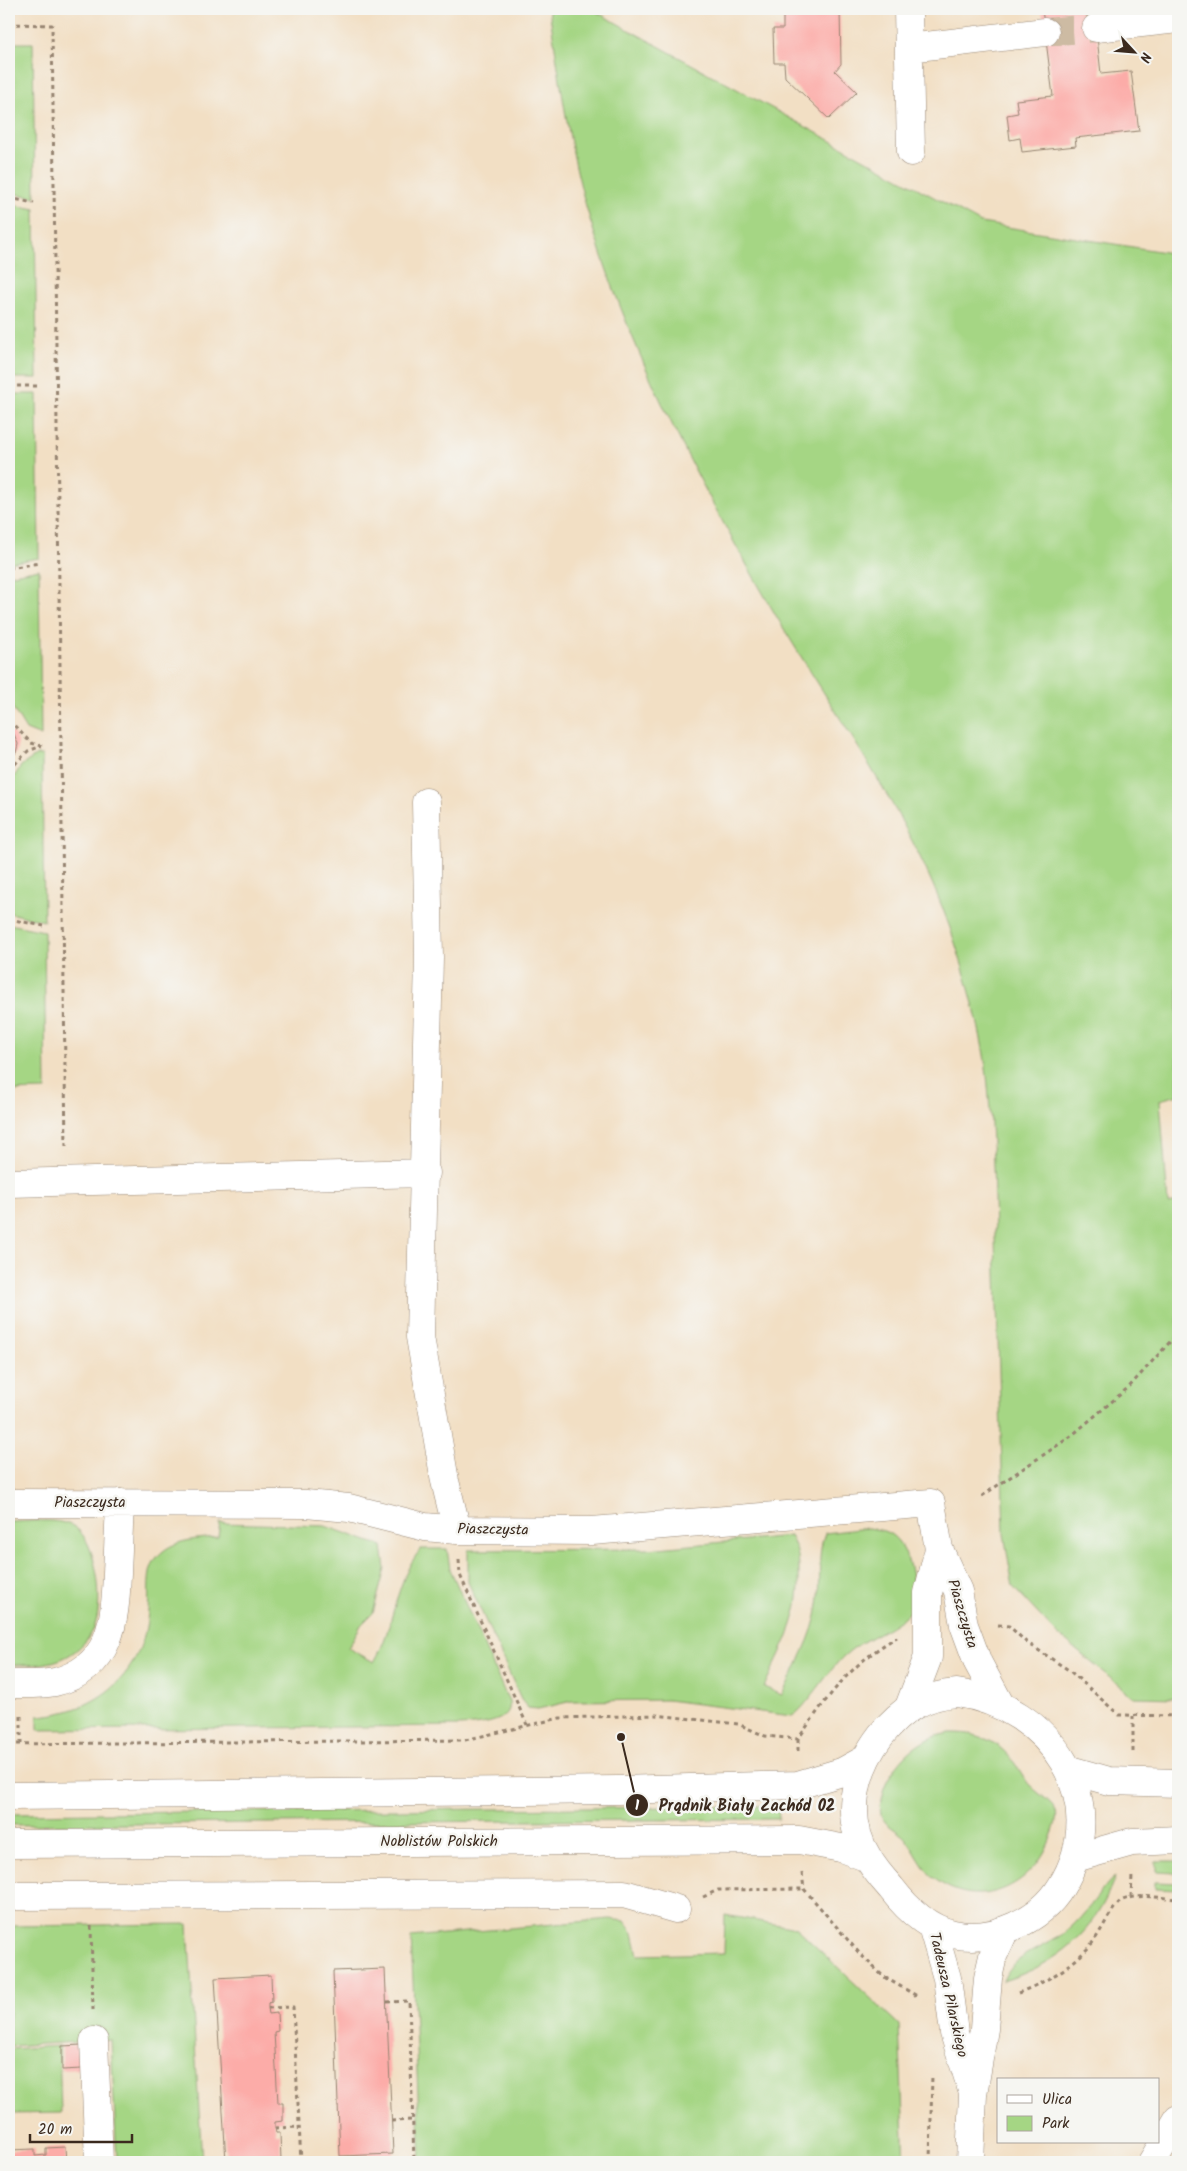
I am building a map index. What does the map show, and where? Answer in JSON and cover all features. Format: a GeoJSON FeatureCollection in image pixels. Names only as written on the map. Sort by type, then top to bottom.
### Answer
{"type":"FeatureCollection","features":[{"type":"Feature","properties":{"kind":"main road"},"geometry":{"type":"LineString","coordinates":[[908,9],[911,152]]}},
{"type":"Feature","properties":{"kind":"main road"},"geometry":{"type":"LineString","coordinates":[[1096,28],[1178,20]]}},
{"type":"Feature","properties":{"kind":"main road"},"geometry":{"type":"LineString","coordinates":[[909,48],[1045,32]]}},
{"type":"Feature","properties":{"kind":"main road"},"geometry":{"type":"LineString","coordinates":[[426,802],[429,958],[426,1173],[420,1337],[445,1481],[457,1530]]}},
{"type":"Feature","properties":{"kind":"main road"},"geometry":{"type":"LineString","coordinates":[[9,1183],[66,1184],[426,1173]]}},
{"type":"Feature","properties":{"kind":"main road","name":"Piaszczysta"},"geometry":{"type":"LineString","coordinates":[[9,1503],[324,1505],[348,1508],[420,1526],[457,1530],[592,1531],[931,1503],[939,1549],[958,1591],[964,1625],[978,1663],[1000,1704]]}},
{"type":"Feature","properties":{"kind":"main road"},"geometry":{"type":"LineString","coordinates":[[9,1684],[42,1684],[64,1679],[89,1665],[110,1637],[116,1614],[120,1503]]}},
{"type":"Feature","properties":{"kind":"main road","name":"Piaszczysta"},"geometry":{"type":"LineString","coordinates":[[909,1707],[928,1656],[928,1593],[939,1549]]}},
{"type":"Feature","properties":{"kind":"main road"},"geometry":{"type":"LineString","coordinates":[[956,1693],[980,1696],[1000,1704],[1041,1734],[1070,1770],[1079,1798],[1080,1825],[1075,1858],[1069,1875],[1056,1894],[1040,1911],[1005,1930],[981,1935],[954,1934],[932,1926],[916,1916],[898,1897],[868,1858],[858,1838],[854,1817],[857,1780],[864,1760],[883,1732],[909,1707],[924,1699],[940,1694],[956,1693]]}},
{"type":"Feature","properties":{"kind":"main road"},"geometry":{"type":"LineString","coordinates":[[9,1796],[618,1790],[798,1786],[842,1772],[864,1760]]}},
{"type":"Feature","properties":{"kind":"main road"},"geometry":{"type":"LineString","coordinates":[[1070,1770],[1109,1781],[1178,1783]]}},
{"type":"Feature","properties":{"kind":"main road","name":"Noblistów Polskich"},"geometry":{"type":"LineString","coordinates":[[9,1844],[799,1840],[841,1848],[868,1858]]}},
{"type":"Feature","properties":{"kind":"main road"},"geometry":{"type":"LineString","coordinates":[[1075,1858],[1132,1842],[1178,1840]]}},
{"type":"Feature","properties":{"kind":"main road"},"geometry":{"type":"LineString","coordinates":[[9,1896],[624,1894],[676,1908]]}},
{"type":"Feature","properties":{"kind":"main road","name":"Tadeusza Pilarskiego"},"geometry":{"type":"LineString","coordinates":[[932,1926],[947,1978],[954,2033],[973,2094]]}},
{"type":"Feature","properties":{"kind":"main road","name":"Tadeusza Pilarskiego"},"geometry":{"type":"LineString","coordinates":[[970,2162],[973,2094],[984,2029],[988,1978],[993,1956],[1005,1930]]}},
{"type":"Feature","properties":{"kind":"main road"},"geometry":{"type":"LineString","coordinates":[[94,2041],[98,2162]]}},
{"type":"Feature","properties":{"kind":"main road"},"geometry":{"type":"LineString","coordinates":[[1152,2162],[1178,2119]]}},
{"type":"Feature","properties":{"kind":"path"},"geometry":{"type":"LineString","coordinates":[[9,24],[52,25],[66,1184]]}},
{"type":"Feature","properties":{"kind":"path"},"geometry":{"type":"LineString","coordinates":[[9,198],[34,203]]}},
{"type":"Feature","properties":{"kind":"path"},"geometry":{"type":"LineString","coordinates":[[9,386],[37,386]]}},
{"type":"Feature","properties":{"kind":"path"},"geometry":{"type":"LineString","coordinates":[[9,568],[39,563]]}},
{"type":"Feature","properties":{"kind":"path"},"geometry":{"type":"LineString","coordinates":[[9,720],[31,743],[42,746],[28,750],[9,770]]}},
{"type":"Feature","properties":{"kind":"path"},"geometry":{"type":"LineString","coordinates":[[9,919],[44,926]]}},
{"type":"Feature","properties":{"kind":"path"},"geometry":{"type":"LineString","coordinates":[[982,1496],[1070,1437],[1129,1387],[1178,1333]]}},
{"type":"Feature","properties":{"kind":"path"},"geometry":{"type":"LineString","coordinates":[[457,1530],[460,1575],[527,1726]]}},
{"type":"Feature","properties":{"kind":"path"},"geometry":{"type":"LineString","coordinates":[[993,1625],[1009,1626],[1026,1642],[1070,1671],[1119,1715],[1178,1716]]}},
{"type":"Feature","properties":{"kind":"path"},"geometry":{"type":"LineString","coordinates":[[9,1744],[465,1740],[578,1716],[656,1715],[738,1724],[765,1736],[798,1739],[842,1678],[878,1648],[905,1634]]}},
{"type":"Feature","properties":{"kind":"path"},"geometry":{"type":"LineString","coordinates":[[21,1710],[21,1744]]}},
{"type":"Feature","properties":{"kind":"path"},"geometry":{"type":"LineString","coordinates":[[1133,1716],[1133,1761]]}},
{"type":"Feature","properties":{"kind":"path"},"geometry":{"type":"LineString","coordinates":[[1131,1897],[1132,1873]]}},
{"type":"Feature","properties":{"kind":"path"},"geometry":{"type":"LineString","coordinates":[[676,1908],[718,1890],[804,1889],[860,1954],[884,1977],[920,1998]]}},
{"type":"Feature","properties":{"kind":"path"},"geometry":{"type":"LineString","coordinates":[[1012,1996],[1043,1983],[1074,1961],[1093,1942],[1120,1902],[1131,1897],[1178,1899]]}},
{"type":"Feature","properties":{"kind":"path"},"geometry":{"type":"LineString","coordinates":[[91,1916],[94,2041]]}},
{"type":"Feature","properties":{"kind":"path"},"geometry":{"type":"LineString","coordinates":[[387,2002],[409,2001],[414,2162]]}},
{"type":"Feature","properties":{"kind":"path"},"geometry":{"type":"LineString","coordinates":[[268,2008],[293,2006],[300,2162]]}},
{"type":"Feature","properties":{"kind":"path"},"geometry":{"type":"LineString","coordinates":[[930,2162],[932,2070]]}},
{"type":"Feature","properties":{"kind":"path"},"geometry":{"type":"LineString","coordinates":[[391,2121],[412,2120]]}},
{"type":"Feature","properties":{"kind":"path"},"geometry":{"type":"LineString","coordinates":[[275,2128],[299,2127]]}},
{"type":"Feature","properties":{"kind":"green space"},"geometry":{"type":"Polygon","coordinates":[[[549,9],[591,9],[981,223],[1171,253],[1178,389],[1178,1095],[1160,1100],[1168,1204],[1178,1202],[1178,1698],[1133,1697],[1056,1633],[1013,1587],[1004,1534],[994,1180],[990,1109],[983,1047],[962,965],[950,928],[914,845],[870,767],[775,614],[723,522],[674,428],[630,332],[594,232],[572,150],[549,9]]]}},
{"type":"Feature","properties":{"kind":"green space"},"geometry":{"type":"Polygon","coordinates":[[[9,43],[33,43],[35,197],[9,193],[9,43]]]}},
{"type":"Feature","properties":{"kind":"green space"},"geometry":{"type":"Polygon","coordinates":[[[9,204],[35,209],[37,378],[9,378],[9,204]]]}},
{"type":"Feature","properties":{"kind":"green space"},"geometry":{"type":"Polygon","coordinates":[[[9,394],[37,394],[39,558],[9,563],[9,394]]]}},
{"type":"Feature","properties":{"kind":"green space"},"geometry":{"type":"Polygon","coordinates":[[[39,569],[41,736],[26,730],[9,702],[9,575],[39,569]]]}},
{"type":"Feature","properties":{"kind":"green space"},"geometry":{"type":"Polygon","coordinates":[[[37,755],[42,755],[44,921],[9,913],[9,785],[21,766],[37,755]]]}},
{"type":"Feature","properties":{"kind":"green space"},"geometry":{"type":"Polygon","coordinates":[[[9,924],[44,931],[46,1090],[9,1091],[9,924]]]}},
{"type":"Feature","properties":{"kind":"green space"},"geometry":{"type":"Polygon","coordinates":[[[50,1521],[66,1523],[81,1533],[88,1544],[96,1572],[99,1602],[98,1615],[90,1635],[83,1644],[67,1657],[49,1663],[9,1665],[9,1522],[50,1521]]]}},
{"type":"Feature","properties":{"kind":"green space"},"geometry":{"type":"Polygon","coordinates":[[[220,1523],[325,1526],[382,1546],[385,1569],[373,1613],[361,1625],[348,1648],[374,1662],[386,1634],[405,1575],[412,1562],[421,1549],[447,1549],[450,1569],[509,1702],[509,1709],[505,1715],[491,1722],[459,1726],[38,1730],[38,1716],[60,1713],[80,1707],[98,1698],[114,1686],[127,1671],[138,1653],[145,1633],[149,1582],[154,1562],[164,1550],[178,1543],[194,1539],[218,1537],[220,1523]]]}},
{"type":"Feature","properties":{"kind":"green space"},"geometry":{"type":"Polygon","coordinates":[[[867,1528],[887,1532],[899,1542],[904,1550],[914,1588],[914,1606],[899,1621],[853,1648],[845,1655],[803,1706],[792,1716],[667,1700],[572,1701],[538,1709],[528,1708],[522,1701],[468,1582],[468,1550],[647,1549],[790,1536],[799,1560],[799,1593],[789,1634],[764,1687],[782,1695],[803,1652],[816,1617],[819,1596],[820,1560],[825,1533],[867,1528]]]}},
{"type":"Feature","properties":{"kind":"green space"},"geometry":{"type":"Polygon","coordinates":[[[950,1733],[975,1735],[995,1744],[1011,1758],[1032,1788],[1051,1803],[1056,1811],[1056,1821],[1051,1837],[1035,1865],[1024,1877],[997,1891],[982,1894],[966,1893],[941,1883],[923,1866],[905,1838],[888,1825],[881,1815],[883,1793],[887,1782],[901,1761],[918,1745],[935,1737],[950,1733]]]}},
{"type":"Feature","properties":{"kind":"green space"},"geometry":{"type":"Polygon","coordinates":[[[778,1806],[779,1819],[9,1825],[9,1814],[778,1806]]]}},
{"type":"Feature","properties":{"kind":"green space"},"geometry":{"type":"Polygon","coordinates":[[[1156,1861],[1178,1861],[1178,1873],[1156,1872],[1156,1861]]]}},
{"type":"Feature","properties":{"kind":"green space"},"geometry":{"type":"Polygon","coordinates":[[[1115,1877],[1107,1897],[1097,1914],[1086,1930],[1072,1943],[1058,1955],[1041,1965],[1003,1981],[1008,1971],[1023,1957],[1061,1935],[1075,1924],[1115,1877]]]}},
{"type":"Feature","properties":{"kind":"green space"},"geometry":{"type":"Polygon","coordinates":[[[1155,1882],[1178,1883],[1178,1890],[1155,1889],[1155,1882]]]}},
{"type":"Feature","properties":{"kind":"green space"},"geometry":{"type":"Polygon","coordinates":[[[725,1915],[796,1928],[899,2025],[905,2162],[421,2162],[411,1937],[610,1919],[625,1921],[633,1933],[638,1955],[724,1953],[725,1915]]]}},
{"type":"Feature","properties":{"kind":"green space"},"geometry":{"type":"Polygon","coordinates":[[[188,1924],[202,2162],[117,2162],[111,2040],[9,2046],[9,1926],[188,1924]]]}},
{"type":"Feature","properties":{"kind":"green space"},"geometry":{"type":"Polygon","coordinates":[[[59,2046],[61,2113],[9,2114],[9,2049],[59,2046]]]}},
{"type":"Feature","properties":{"kind":"building"},"geometry":{"type":"Polygon","coordinates":[[[783,9],[840,9],[841,64],[835,71],[857,92],[829,119],[785,77],[784,63],[774,63],[773,29],[783,29],[783,9]]]}},
{"type":"Feature","properties":{"kind":"building"},"geometry":{"type":"Polygon","coordinates":[[[1042,9],[1094,9],[1101,74],[1131,71],[1139,131],[1075,138],[1076,146],[1022,152],[1020,138],[1010,140],[1007,115],[1018,113],[1016,100],[1053,96],[1042,9]]]}},
{"type":"Feature","properties":{"kind":"building"},"geometry":{"type":"Polygon","coordinates":[[[9,730],[14,734],[18,744],[16,753],[9,759],[9,730]]]}},
{"type":"Feature","properties":{"kind":"building"},"geometry":{"type":"Polygon","coordinates":[[[385,1969],[393,2154],[340,2156],[333,1971],[385,1969]]]}},
{"type":"Feature","properties":{"kind":"building"},"geometry":{"type":"Polygon","coordinates":[[[271,1975],[272,2002],[268,2003],[268,2008],[269,2014],[277,2013],[278,2031],[274,2032],[278,2103],[283,2103],[283,2121],[275,2122],[276,2133],[280,2133],[281,2160],[226,2162],[215,1978],[271,1975]]]}},
{"type":"Feature","properties":{"kind":"building"},"geometry":{"type":"Polygon","coordinates":[[[81,2045],[82,2069],[62,2070],[62,2046],[81,2045]]]}},
{"type":"Feature","properties":{"kind":"building"},"geometry":{"type":"Polygon","coordinates":[[[65,2147],[66,2162],[9,2162],[9,2150],[35,2149],[35,2156],[46,2155],[46,2148],[65,2147]]]}},
{"type":"Feature","properties":{"kind":"tunnel"},"geometry":{"type":"LineString","coordinates":[[1045,32],[1096,28]]}},
{"type":"Feature","properties":{"kind":"place","name":"Prądnik Biały Zachód 02"},"geometry":{"type":"Point","coordinates":[621,1737]}}]}
